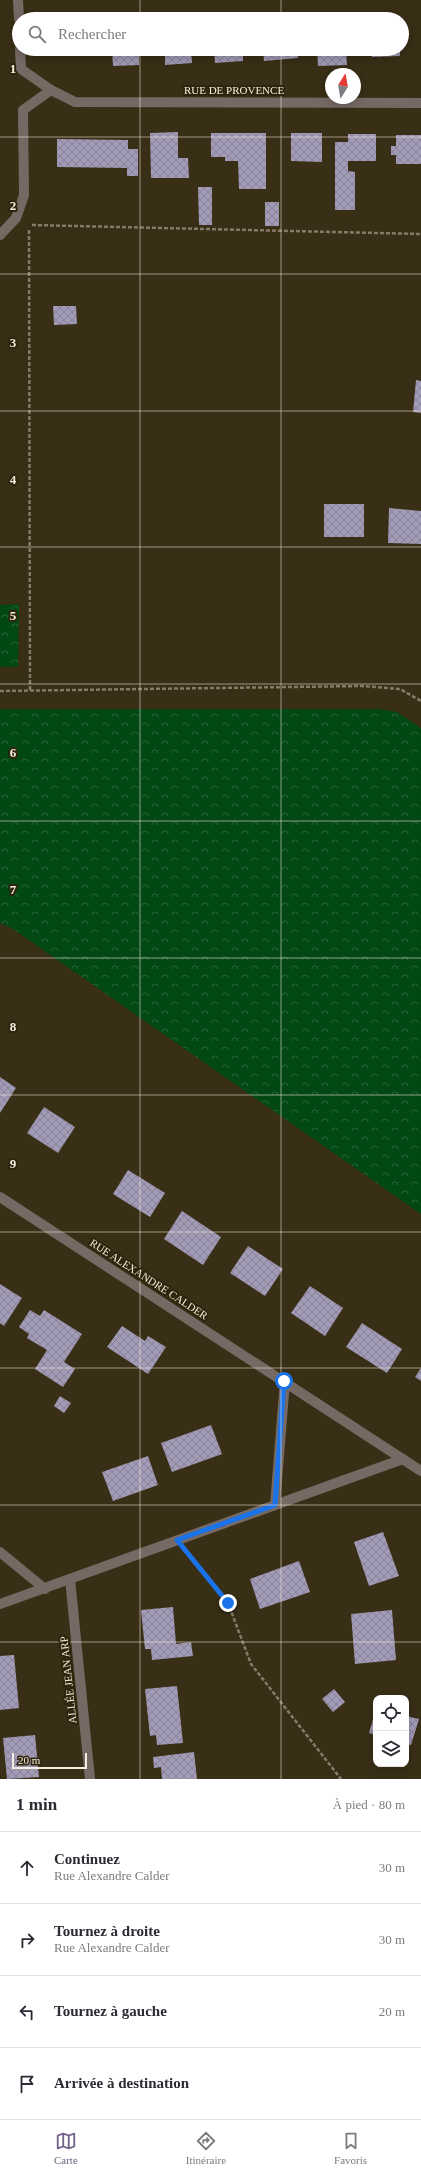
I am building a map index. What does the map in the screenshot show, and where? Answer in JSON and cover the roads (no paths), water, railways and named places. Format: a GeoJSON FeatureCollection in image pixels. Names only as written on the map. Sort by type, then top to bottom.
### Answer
{"type":"FeatureCollection","features":[{"type":"Feature","properties":{"kind":"street"},"geometry":{"type":"LineString","coordinates":[[18,0],[19,12]]}},
{"type":"Feature","properties":{"kind":"street","name":"RUE DE PROVENCE"},"geometry":{"type":"LineString","coordinates":[[20,56],[21,69],[51,90],[75,102],[421,103]]}},
{"type":"Feature","properties":{"kind":"street"},"geometry":{"type":"LineString","coordinates":[[0,235],[16,218],[24,195],[23,110],[51,90]]}},
{"type":"Feature","properties":{"kind":"street","name":"RUE ALEXANDRE CALDER"},"geometry":{"type":"LineString","coordinates":[[0,1197],[421,1471]]}},
{"type":"Feature","properties":{"kind":"street"},"geometry":{"type":"LineString","coordinates":[[275,1505],[284,1381]]}},
{"type":"Feature","properties":{"kind":"street"},"geometry":{"type":"LineString","coordinates":[[0,1604],[45,1589],[403,1458]]}},
{"type":"Feature","properties":{"kind":"street"},"geometry":{"type":"LineString","coordinates":[[0,1552],[45,1589]]}},
{"type":"Feature","properties":{"kind":"street","name":"ALLÉE JEAN ARP"},"geometry":{"type":"LineString","coordinates":[[70,1579],[90,1779]]}}]}
